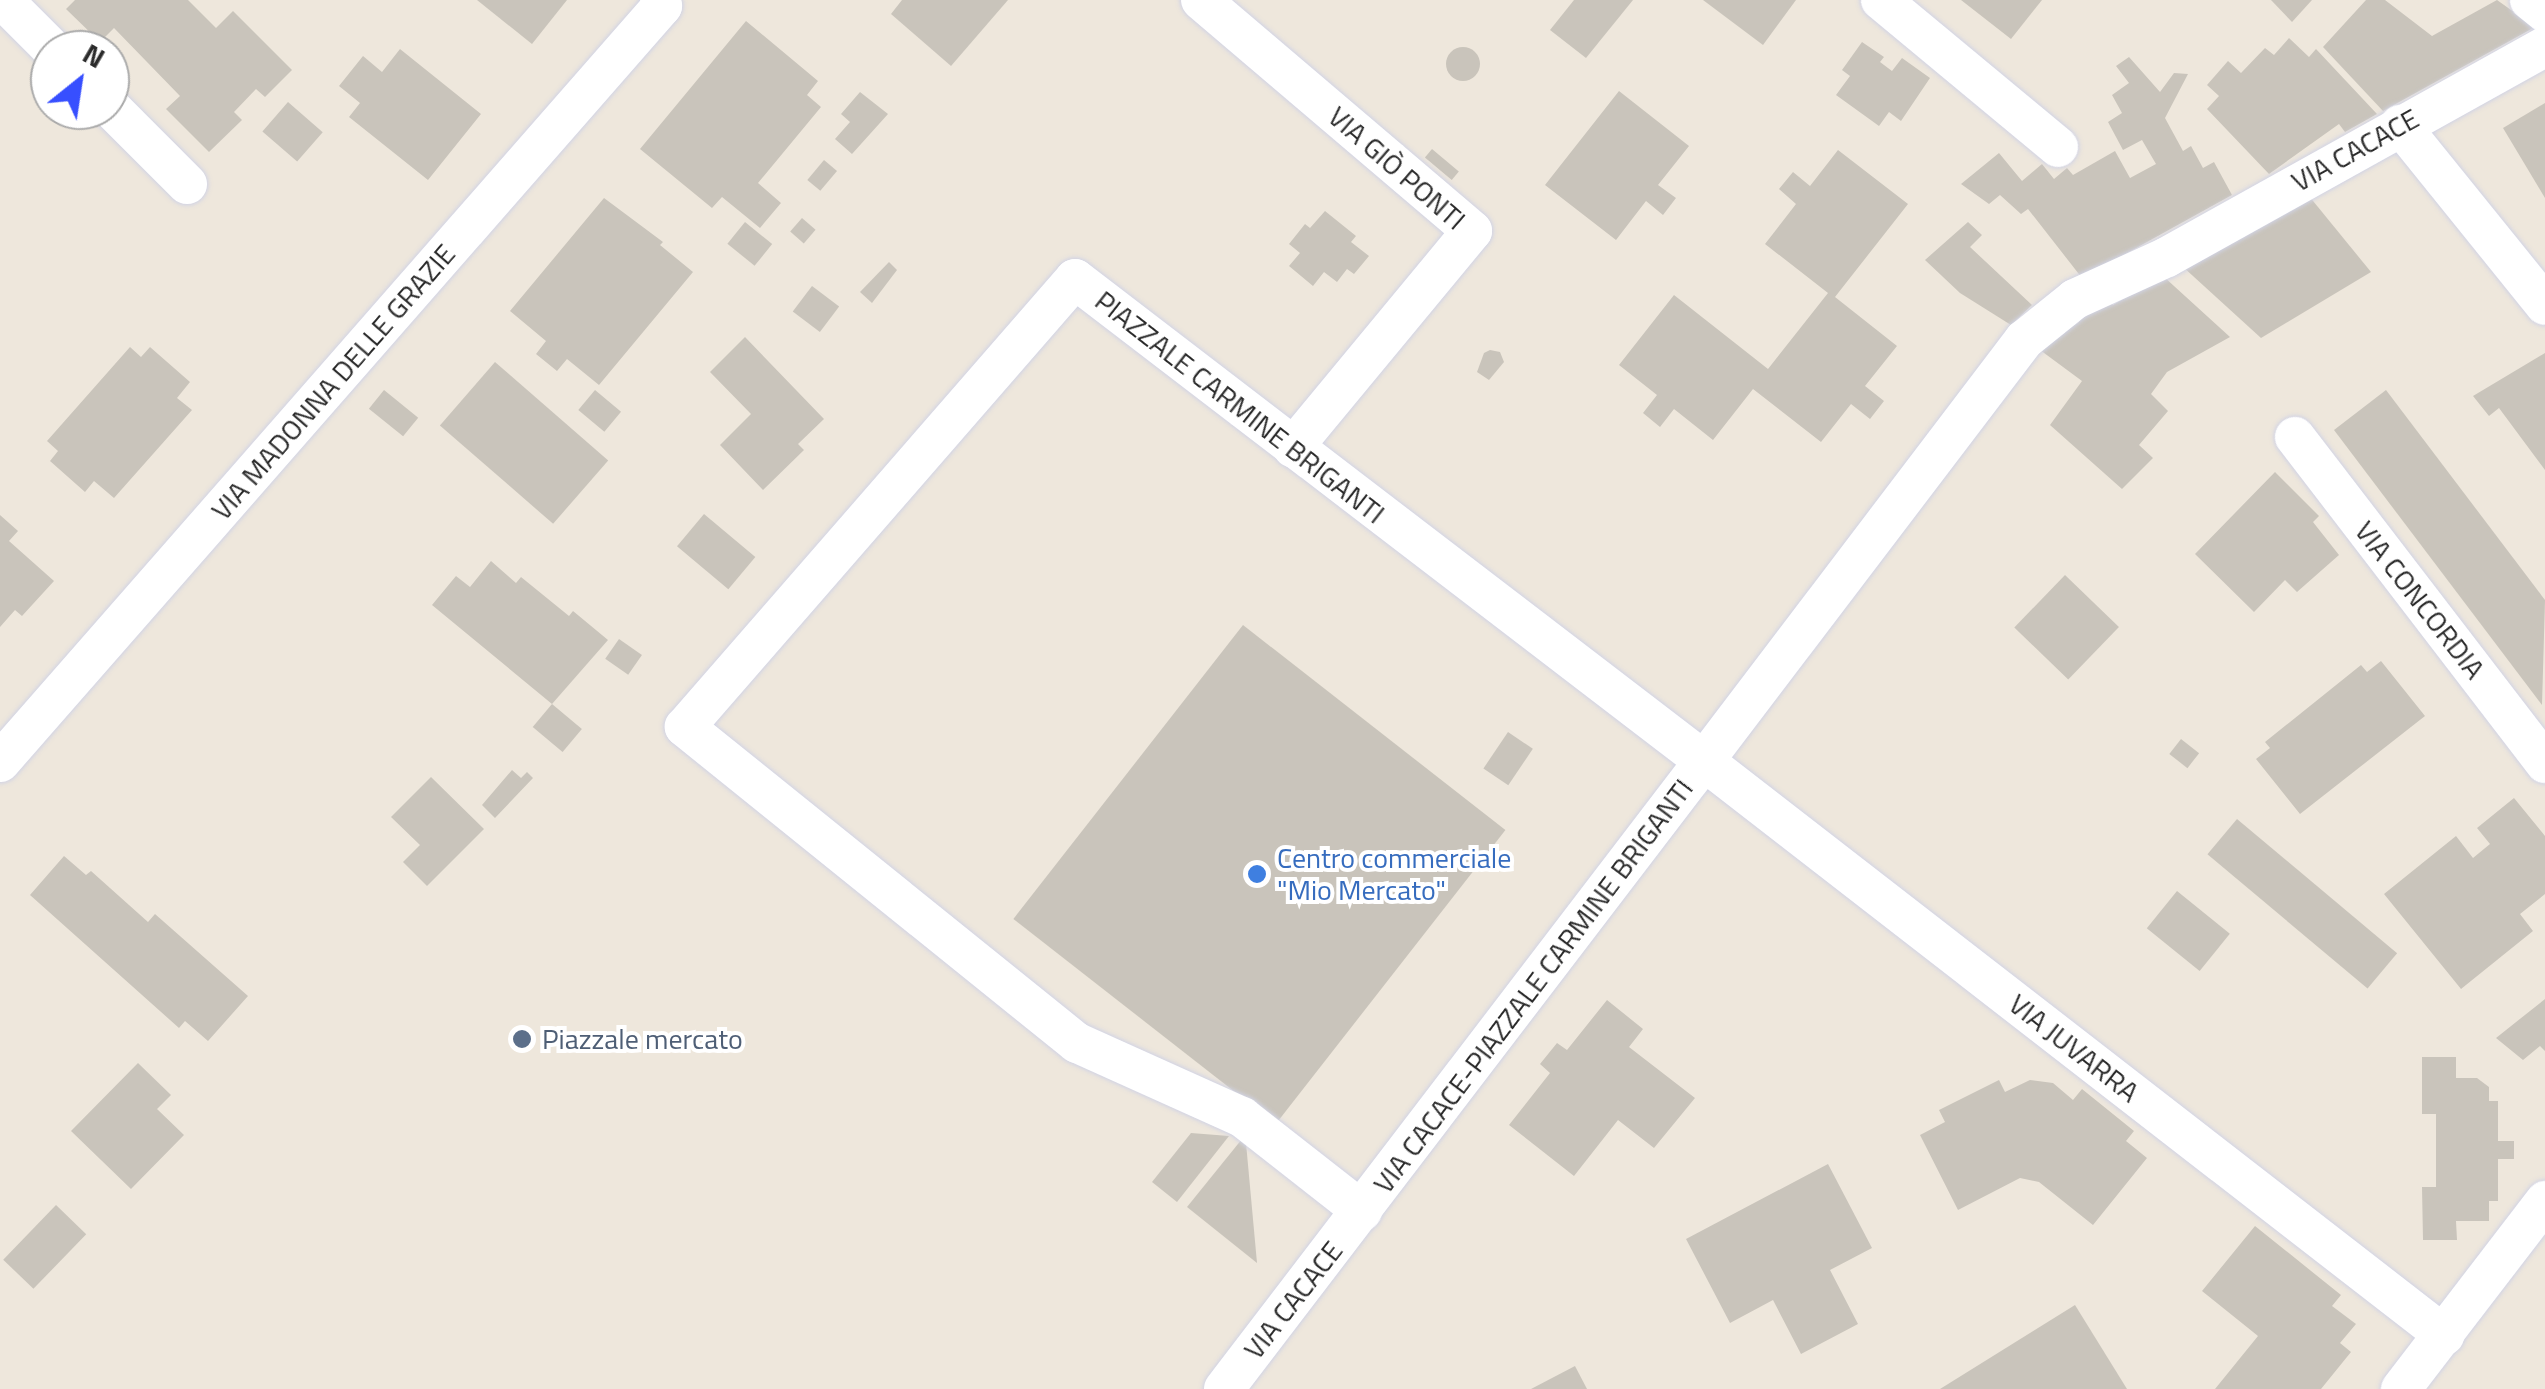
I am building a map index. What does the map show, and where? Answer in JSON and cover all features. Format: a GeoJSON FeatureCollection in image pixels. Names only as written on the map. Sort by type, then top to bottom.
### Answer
{"type":"FeatureCollection","features":[{"type":"Feature","properties":{"kind":"street"},"geometry":{"type":"LineString","coordinates":[[3,0],[33,30]]}},
{"type":"Feature","properties":{"kind":"street","name":"VIA MADONNA DELLE GRAZIE"},"geometry":{"type":"LineString","coordinates":[[0,762],[662,6],[660,0]]}},
{"type":"Feature","properties":{"kind":"street","name":"VIA GIÒ PONTI"},"geometry":{"type":"LineString","coordinates":[[1201,0],[1472,231],[1293,448]]}},
{"type":"Feature","properties":{"kind":"street"},"geometry":{"type":"LineString","coordinates":[[1881,0],[2058,147]]}},
{"type":"Feature","properties":{"kind":"street"},"geometry":{"type":"LineString","coordinates":[[2530,0],[2545,12]]}},
{"type":"Feature","properties":{"kind":"street","name":"VIA CACACE"},"geometry":{"type":"LineString","coordinates":[[1704,761],[2024,340],[2075,299],[2167,257],[2400,124],[2545,47]]}},
{"type":"Feature","properties":{"kind":"street"},"geometry":{"type":"LineString","coordinates":[[2400,124],[2545,304]]}},
{"type":"Feature","properties":{"kind":"street"},"geometry":{"type":"LineString","coordinates":[[130,127],[186,184]]}},
{"type":"Feature","properties":{"kind":"street","name":"PIAZZALE CARMINE BRIGANTI"},"geometry":{"type":"LineString","coordinates":[[1362,1211],[1242,1117],[1077,1043],[685,727],[1074,279],[1704,761]]}},
{"type":"Feature","properties":{"kind":"street","name":"VIA CONCORDIA"},"geometry":{"type":"LineString","coordinates":[[2295,437],[2545,763]]}},
{"type":"Feature","properties":{"kind":"street","name":"VIA CACACE-PIAZZALE CARMINE BRIGANTI"},"geometry":{"type":"LineString","coordinates":[[1362,1211],[1704,761]]}},
{"type":"Feature","properties":{"kind":"street","name":"VIA JUVARRA"},"geometry":{"type":"LineString","coordinates":[[1704,761],[2444,1335]]}},
{"type":"Feature","properties":{"kind":"street"},"geometry":{"type":"LineString","coordinates":[[2401,1389],[2545,1201]]}},
{"type":"Feature","properties":{"kind":"street","name":"VIA CACACE"},"geometry":{"type":"LineString","coordinates":[[1229,1387],[1362,1211]]}},
{"type":"Feature","properties":{"kind":"building"},"geometry":{"type":"Polygon","coordinates":[[[75,0],[188,0],[216,28],[233,11],[292,70],[265,97],[256,89],[234,112],[242,120],[209,152],[166,109],[180,96],[130,44],[130,30],[88,30],[66,9],[75,0]]]}},
{"type":"Feature","properties":{"kind":"building"},"geometry":{"type":"Polygon","coordinates":[[[477,0],[567,0],[532,44],[477,0]]]}},
{"type":"Feature","properties":{"kind":"building"},"geometry":{"type":"Polygon","coordinates":[[[902,0],[1008,0],[951,66],[891,14],[902,0]]]}},
{"type":"Feature","properties":{"kind":"building"},"geometry":{"type":"Polygon","coordinates":[[[1574,0],[1633,0],[1586,58],[1550,30],[1574,0]]]}},
{"type":"Feature","properties":{"kind":"building"},"geometry":{"type":"Polygon","coordinates":[[[1703,0],[1796,0],[1763,45],[1703,0]]]}},
{"type":"Feature","properties":{"kind":"building"},"geometry":{"type":"Polygon","coordinates":[[[1961,0],[2042,0],[2011,39],[1961,0]]]}},
{"type":"Feature","properties":{"kind":"building"},"geometry":{"type":"Polygon","coordinates":[[[2271,0],[2312,0],[2292,22],[2271,0]]]}},
{"type":"Feature","properties":{"kind":"building"},"geometry":{"type":"Polygon","coordinates":[[[2366,0],[2385,0],[2432,36],[2497,0],[2535,27],[2383,111],[2323,47],[2366,0]]]}},
{"type":"Feature","properties":{"kind":"building"},"geometry":{"type":"Polygon","coordinates":[[[746,21],[818,81],[807,95],[821,107],[758,183],[781,203],[760,228],[722,197],[712,208],[640,149],[746,21]]]}},
{"type":"Feature","properties":{"kind":"building"},"geometry":{"type":"Polygon","coordinates":[[[2289,38],[2309,57],[2316,49],[2377,114],[2345,132],[2339,124],[2269,174],[2207,109],[2219,96],[2207,85],[2228,61],[2241,73],[2265,48],[2274,55],[2289,38]]]}},
{"type":"Feature","properties":{"kind":"building"},"geometry":{"type":"Polygon","coordinates":[[[1862,42],[1884,57],[1880,62],[1892,71],[1902,58],[1930,78],[1901,121],[1889,112],[1879,126],[1836,95],[1850,76],[1842,70],[1862,42]]]}},
{"type":"Feature","properties":{"kind":"building"},"geometry":{"type":"Polygon","coordinates":[[[1463,47],[1475,52],[1480,64],[1475,76],[1463,81],[1451,76],[1446,64],[1451,52],[1463,47]]]}},
{"type":"Feature","properties":{"kind":"building"},"geometry":{"type":"Polygon","coordinates":[[[400,49],[481,114],[428,180],[349,117],[360,103],[339,86],[363,56],[382,72],[400,49]]]}},
{"type":"Feature","properties":{"kind":"building"},"geometry":{"type":"Polygon","coordinates":[[[2129,57],[2160,92],[2174,73],[2188,74],[2165,118],[2183,151],[2191,146],[2203,168],[2214,162],[2232,195],[2082,278],[2028,209],[2021,214],[2000,195],[1989,204],[1961,184],[1999,153],[2022,181],[2042,164],[2054,179],[2067,168],[2073,175],[2115,151],[2130,178],[2156,164],[2142,140],[2123,150],[2108,122],[2122,113],[2112,95],[2129,83],[2116,66],[2129,57]]]}},
{"type":"Feature","properties":{"kind":"building"},"geometry":{"type":"Polygon","coordinates":[[[1619,91],[1689,146],[1658,185],[1676,198],[1663,215],[1646,201],[1616,240],[1545,185],[1619,91]]]}},
{"type":"Feature","properties":{"kind":"building"},"geometry":{"type":"Polygon","coordinates":[[[860,92],[888,114],[852,154],[835,139],[850,122],[841,114],[860,92]]]}},
{"type":"Feature","properties":{"kind":"building"},"geometry":{"type":"Polygon","coordinates":[[[288,102],[323,132],[297,162],[262,131],[288,102]]]}},
{"type":"Feature","properties":{"kind":"building"},"geometry":{"type":"Polygon","coordinates":[[[2545,103],[2545,198],[2503,128],[2545,103]]]}},
{"type":"Feature","properties":{"kind":"building"},"geometry":{"type":"Polygon","coordinates":[[[1432,149],[1459,171],[1452,180],[1425,157],[1432,149]]]}},
{"type":"Feature","properties":{"kind":"building"},"geometry":{"type":"Polygon","coordinates":[[[1838,150],[1908,204],[1835,297],[1897,346],[1865,386],[1884,401],[1870,419],[1851,404],[1821,442],[1753,389],[1713,440],[1674,409],[1660,427],[1643,413],[1657,395],[1619,365],[1674,295],[1768,369],[1828,293],[1765,244],[1796,204],[1779,189],[1793,172],[1810,186],[1838,150]]]}},
{"type":"Feature","properties":{"kind":"building"},"geometry":{"type":"Polygon","coordinates":[[[824,160],[837,171],[820,191],[807,180],[824,160]]]}},
{"type":"Feature","properties":{"kind":"building"},"geometry":{"type":"Polygon","coordinates":[[[2309,196],[2371,272],[2261,338],[2182,266],[2309,196]]]}},
{"type":"Feature","properties":{"kind":"building"},"geometry":{"type":"Polygon","coordinates":[[[604,198],[663,242],[660,245],[693,272],[599,385],[567,359],[557,371],[536,354],[546,341],[510,311],[604,198]]]}},
{"type":"Feature","properties":{"kind":"building"},"geometry":{"type":"Polygon","coordinates":[[[1325,211],[1356,236],[1351,242],[1369,256],[1354,274],[1347,269],[1337,282],[1324,272],[1313,286],[1289,266],[1300,253],[1289,244],[1305,224],[1310,228],[1325,211]]]}},
{"type":"Feature","properties":{"kind":"building"},"geometry":{"type":"Polygon","coordinates":[[[802,218],[816,230],[804,243],[790,232],[802,218]]]}},
{"type":"Feature","properties":{"kind":"building"},"geometry":{"type":"Polygon","coordinates":[[[745,222],[772,244],[755,266],[727,244],[745,222]]]}},
{"type":"Feature","properties":{"kind":"building"},"geometry":{"type":"Polygon","coordinates":[[[1968,222],[1982,235],[1970,247],[2032,305],[2011,325],[1960,293],[1925,260],[1968,222]]]}},
{"type":"Feature","properties":{"kind":"building"},"geometry":{"type":"Polygon","coordinates":[[[889,262],[897,270],[872,303],[860,292],[889,262]]]}},
{"type":"Feature","properties":{"kind":"building"},"geometry":{"type":"Polygon","coordinates":[[[2163,276],[2230,337],[2167,372],[2151,394],[2168,411],[2139,445],[2153,458],[2122,489],[2050,425],[2082,381],[2036,347],[2078,323],[2099,294],[2113,305],[2163,276]]]}},
{"type":"Feature","properties":{"kind":"building"},"geometry":{"type":"Polygon","coordinates":[[[812,286],[839,306],[820,332],[793,312],[812,286]]]}},
{"type":"Feature","properties":{"kind":"building"},"geometry":{"type":"Polygon","coordinates":[[[745,337],[824,419],[798,444],[804,450],[763,490],[720,445],[751,414],[710,372],[745,337]]]}},
{"type":"Feature","properties":{"kind":"building"},"geometry":{"type":"Polygon","coordinates":[[[130,347],[141,357],[150,347],[190,382],[177,398],[192,410],[114,498],[94,481],[85,492],[50,461],[58,451],[47,441],[130,347]]]}},
{"type":"Feature","properties":{"kind":"building"},"geometry":{"type":"Polygon","coordinates":[[[1500,352],[1504,362],[1489,380],[1477,372],[1484,353],[1500,352]]]}},
{"type":"Feature","properties":{"kind":"building"},"geometry":{"type":"Polygon","coordinates":[[[2545,353],[2545,470],[2499,408],[2489,416],[2473,396],[2545,353]]]}},
{"type":"Feature","properties":{"kind":"building"},"geometry":{"type":"Polygon","coordinates":[[[495,362],[608,460],[553,524],[440,425],[495,362]]]}},
{"type":"Feature","properties":{"kind":"building"},"geometry":{"type":"Polygon","coordinates":[[[384,390],[418,418],[403,436],[369,409],[384,390]]]}},
{"type":"Feature","properties":{"kind":"building"},"geometry":{"type":"Polygon","coordinates":[[[595,390],[621,412],[604,432],[578,410],[595,390]]]}},
{"type":"Feature","properties":{"kind":"building"},"geometry":{"type":"Polygon","coordinates":[[[2386,390],[2545,600],[2542,705],[2334,430],[2386,390]]]}},
{"type":"Feature","properties":{"kind":"building"},"geometry":{"type":"Polygon","coordinates":[[[2275,472],[2319,516],[2313,522],[2339,555],[2297,592],[2285,580],[2254,612],[2195,554],[2275,472]]]}},
{"type":"Feature","properties":{"kind":"building"},"geometry":{"type":"Polygon","coordinates":[[[704,514],[755,557],[728,589],[677,546],[704,514]]]}},
{"type":"Feature","properties":{"kind":"building"},"geometry":{"type":"Polygon","coordinates":[[[0,515],[18,531],[9,541],[54,581],[22,616],[15,610],[0,627],[0,515]]]}},
{"type":"Feature","properties":{"kind":"building"},"geometry":{"type":"Polygon","coordinates":[[[491,561],[516,583],[521,577],[569,616],[573,611],[608,640],[552,704],[432,605],[456,576],[470,587],[491,561]]]}},
{"type":"Feature","properties":{"kind":"building"},"geometry":{"type":"Polygon","coordinates":[[[2065,575],[2119,627],[2068,680],[2014,628],[2065,575]]]}},
{"type":"Feature","properties":{"kind":"building"},"geometry":{"type":"Polygon","coordinates":[[[1243,625],[1505,830],[1276,1124],[1013,919],[1243,625]]]}},
{"type":"Feature","properties":{"kind":"building"},"geometry":{"type":"Polygon","coordinates":[[[619,639],[642,655],[628,675],[605,659],[619,639]]]}},
{"type":"Feature","properties":{"kind":"building"},"geometry":{"type":"Polygon","coordinates":[[[2381,661],[2425,716],[2300,814],[2256,759],[2270,748],[2265,742],[2361,665],[2367,672],[2381,661]]]}},
{"type":"Feature","properties":{"kind":"building"},"geometry":{"type":"Polygon","coordinates":[[[552,704],[582,729],[563,752],[533,727],[552,704]]]}},
{"type":"Feature","properties":{"kind":"building"},"geometry":{"type":"Polygon","coordinates":[[[1508,732],[1533,749],[1508,785],[1483,768],[1508,732]]]}},
{"type":"Feature","properties":{"kind":"building"},"geometry":{"type":"Polygon","coordinates":[[[2181,739],[2199,753],[2187,768],[2169,754],[2181,739]]]}},
{"type":"Feature","properties":{"kind":"building"},"geometry":{"type":"Polygon","coordinates":[[[512,770],[521,778],[527,772],[533,778],[495,818],[482,805],[512,770]]]}},
{"type":"Feature","properties":{"kind":"building"},"geometry":{"type":"Polygon","coordinates":[[[431,777],[484,829],[427,886],[403,862],[420,845],[391,817],[431,777]]]}},
{"type":"Feature","properties":{"kind":"building"},"geometry":{"type":"Polygon","coordinates":[[[2514,798],[2545,836],[2545,894],[2520,914],[2533,931],[2461,989],[2384,894],[2456,836],[2473,858],[2490,844],[2477,828],[2514,798]]]}},
{"type":"Feature","properties":{"kind":"building"},"geometry":{"type":"Polygon","coordinates":[[[2237,819],[2397,953],[2368,989],[2207,854],[2237,819]]]}},
{"type":"Feature","properties":{"kind":"building"},"geometry":{"type":"Polygon","coordinates":[[[64,856],[86,875],[91,871],[148,922],[155,914],[248,996],[208,1041],[185,1021],[179,1028],[30,895],[64,856]]]}},
{"type":"Feature","properties":{"kind":"building"},"geometry":{"type":"Polygon","coordinates":[[[2177,891],[2230,934],[2200,971],[2147,928],[2177,891]]]}},
{"type":"Feature","properties":{"kind":"building"},"geometry":{"type":"Polygon","coordinates":[[[2545,999],[2545,1051],[2540,1046],[2523,1060],[2496,1038],[2545,999]]]}},
{"type":"Feature","properties":{"kind":"building"},"geometry":{"type":"Polygon","coordinates":[[[1607,1000],[1643,1029],[1629,1047],[1695,1098],[1654,1148],[1618,1120],[1574,1176],[1509,1125],[1550,1073],[1540,1064],[1557,1043],[1567,1050],[1607,1000]]]}},
{"type":"Feature","properties":{"kind":"building"},"geometry":{"type":"Polygon","coordinates":[[[2422,1057],[2456,1057],[2456,1078],[2477,1078],[2489,1087],[2489,1101],[2498,1101],[2498,1141],[2514,1141],[2514,1159],[2498,1159],[2498,1201],[2489,1201],[2489,1221],[2456,1221],[2457,1240],[2423,1240],[2422,1187],[2436,1187],[2436,1114],[2422,1114],[2422,1057]]]}},
{"type":"Feature","properties":{"kind":"building"},"geometry":{"type":"Polygon","coordinates":[[[138,1063],[171,1095],[157,1109],[184,1135],[131,1189],[71,1131],[138,1063]]]}},
{"type":"Feature","properties":{"kind":"building"},"geometry":{"type":"Polygon","coordinates":[[[1999,1080],[2005,1092],[2030,1080],[2053,1083],[2073,1100],[2082,1089],[2134,1131],[2126,1141],[2147,1158],[2093,1225],[2039,1182],[2020,1178],[1958,1210],[1920,1135],[1945,1122],[1939,1110],[1999,1080]]]}},
{"type":"Feature","properties":{"kind":"building"},"geometry":{"type":"Polygon","coordinates":[[[1191,1133],[1229,1136],[1177,1202],[1152,1182],[1191,1133]]]}},
{"type":"Feature","properties":{"kind":"building"},"geometry":{"type":"Polygon","coordinates":[[[1242,1139],[1246,1143],[1257,1263],[1187,1207],[1242,1139]]]}},
{"type":"Feature","properties":{"kind":"building"},"geometry":{"type":"Polygon","coordinates":[[[1828,1164],[1872,1248],[1830,1270],[1858,1324],[1801,1354],[1773,1300],[1730,1323],[1686,1239],[1828,1164]]]}},
{"type":"Feature","properties":{"kind":"building"},"geometry":{"type":"Polygon","coordinates":[[[56,1205],[86,1234],[33,1289],[3,1260],[56,1205]]]}},
{"type":"Feature","properties":{"kind":"building"},"geometry":{"type":"Polygon","coordinates":[[[2255,1226],[2341,1295],[2332,1306],[2356,1324],[2340,1343],[2351,1352],[2321,1389],[2215,1389],[2258,1336],[2202,1291],[2255,1226]]]}},
{"type":"Feature","properties":{"kind":"building"},"geometry":{"type":"Polygon","coordinates":[[[2075,1305],[2127,1389],[1940,1389],[2075,1305]]]}},
{"type":"Feature","properties":{"kind":"building"},"geometry":{"type":"Polygon","coordinates":[[[1575,1366],[1587,1389],[1531,1389],[1575,1366]]]}},
{"type":"Feature","properties":{"kind":"place","name":"Centro commerciale \"Mio Mercato\""},"geometry":{"type":"Point","coordinates":[1257,874]}},
{"type":"Feature","properties":{"kind":"place","name":"Piazzale mercato"},"geometry":{"type":"Point","coordinates":[522,1039]}}]}
